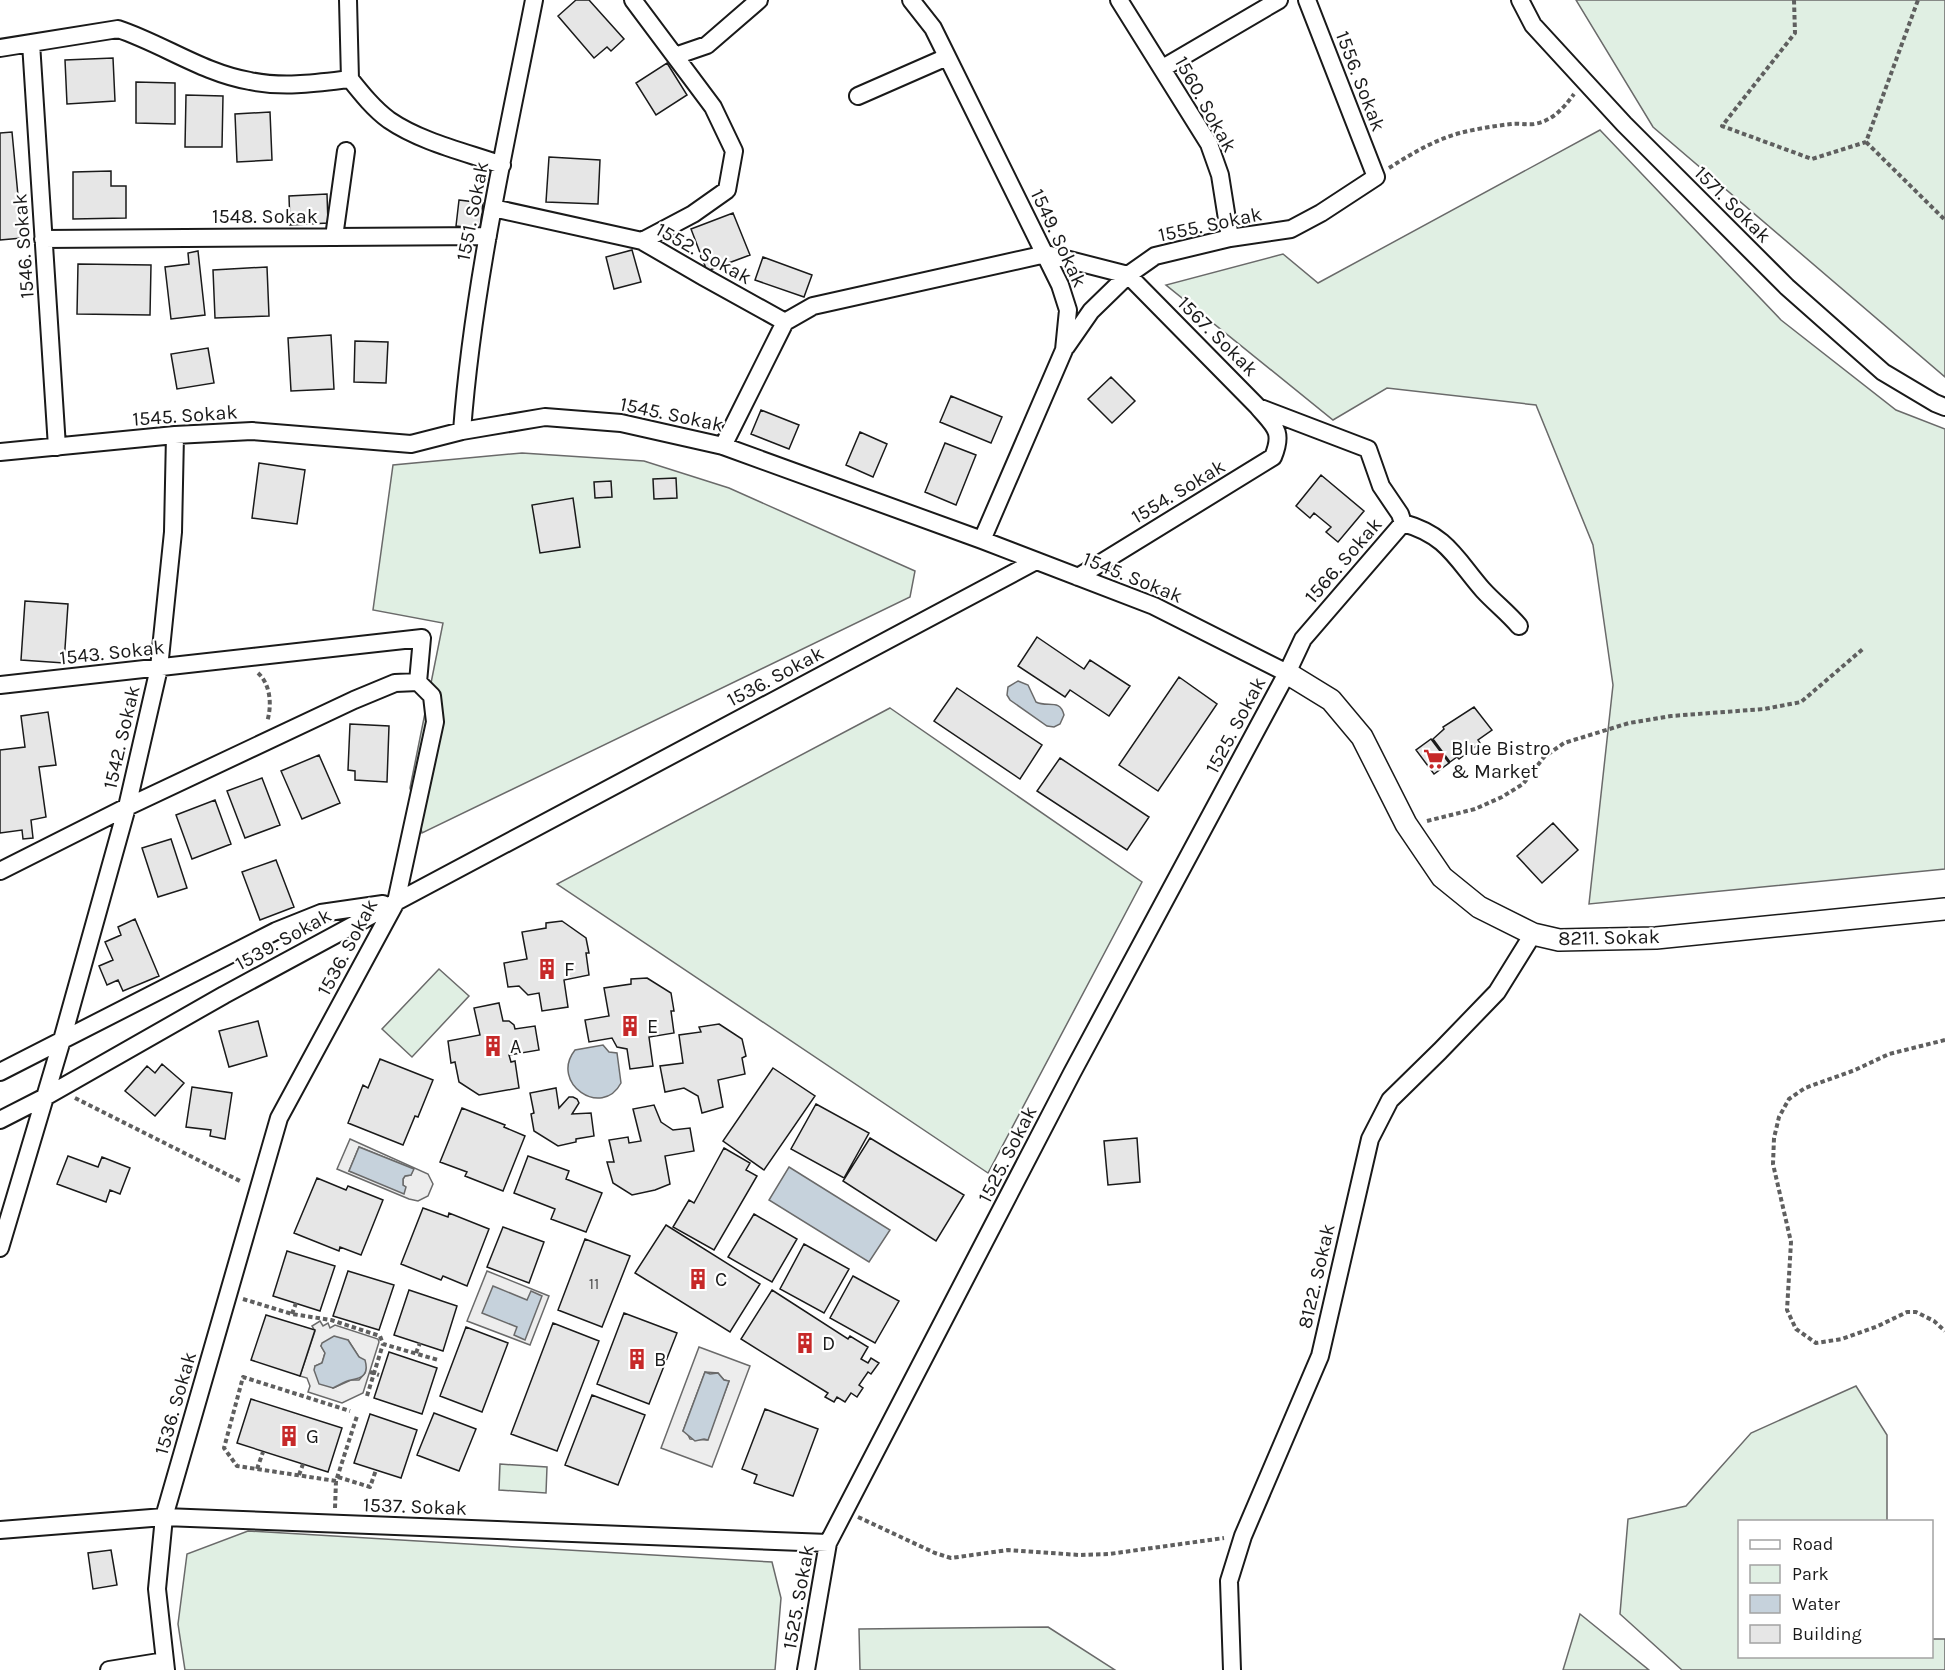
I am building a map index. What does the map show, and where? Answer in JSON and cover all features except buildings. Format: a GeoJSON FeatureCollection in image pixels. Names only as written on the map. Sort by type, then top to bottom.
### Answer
{"type":"FeatureCollection","features":[{"type":"Feature","properties":{"kind":"street"},"geometry":{"type":"LineString","coordinates":[[348,0],[351,80],[365,98],[389,120],[419,136],[502,165]]}},
{"type":"Feature","properties":{"kind":"street","name":"1551. Sokak"},"geometry":{"type":"LineString","coordinates":[[462,431],[470,349],[488,236],[534,0]]}},
{"type":"Feature","properties":{"kind":"street"},"geometry":{"type":"LineString","coordinates":[[633,0],[714,107],[734,151],[727,190],[693,214],[642,241]]}},
{"type":"Feature","properties":{"kind":"street"},"geometry":{"type":"LineString","coordinates":[[675,56],[706,45],[759,0]]}},
{"type":"Feature","properties":{"kind":"street","name":"1549. Sokak"},"geometry":{"type":"LineString","coordinates":[[911,0],[933,28],[1046,254],[1068,310],[1064,350],[982,540]]}},
{"type":"Feature","properties":{"kind":"street","name":"1560. Sokak"},"geometry":{"type":"LineString","coordinates":[[1119,0],[1209,144],[1221,174],[1230,238]]}},
{"type":"Feature","properties":{"kind":"street"},"geometry":{"type":"LineString","coordinates":[[1163,68],[1279,0]]}},
{"type":"Feature","properties":{"kind":"street","name":"1556. Sokak"},"geometry":{"type":"LineString","coordinates":[[1307,0],[1376,177]]}},
{"type":"Feature","properties":{"kind":"street","name":"1571. Sokak"},"geometry":{"type":"LineString","coordinates":[[1520,0],[1533,25],[1624,124],[1787,287],[1883,372],[1945,407]]}},
{"type":"Feature","properties":{"kind":"street"},"geometry":{"type":"LineString","coordinates":[[0,48],[118,29],[137,35],[207,68],[248,81],[286,86],[351,80]]}},
{"type":"Feature","properties":{"kind":"street","name":"1546. Sokak"},"geometry":{"type":"LineString","coordinates":[[31,43],[57,447]]}},
{"type":"Feature","properties":{"kind":"street"},"geometry":{"type":"LineString","coordinates":[[858,96],[947,57]]}},
{"type":"Feature","properties":{"kind":"street"},"geometry":{"type":"LineString","coordinates":[[334,237],[346,151]]}},
{"type":"Feature","properties":{"kind":"street","name":"1555. Sokak"},"geometry":{"type":"LineString","coordinates":[[1064,350],[1091,311],[1128,275],[1155,256],[1230,238],[1291,229],[1321,213],[1376,177]]}},
{"type":"Feature","properties":{"kind":"street","name":"1552. Sokak"},"geometry":{"type":"LineString","coordinates":[[493,208],[642,241],[785,322]]}},
{"type":"Feature","properties":{"kind":"street","name":"1548. Sokak"},"geometry":{"type":"LineString","coordinates":[[43,239],[488,236]]}},
{"type":"Feature","properties":{"kind":"street"},"geometry":{"type":"LineString","coordinates":[[723,446],[785,322],[813,306],[1046,254],[1128,275]]}},
{"type":"Feature","properties":{"kind":"street","name":"1567. Sokak"},"geometry":{"type":"LineString","coordinates":[[1128,275],[1276,428]]}},
{"type":"Feature","properties":{"kind":"street","name":"1566. Sokak"},"geometry":{"type":"LineString","coordinates":[[1258,407],[1368,449],[1382,486],[1400,514],[1403,523],[1304,639],[1287,673]]}},
{"type":"Feature","properties":{"kind":"street","name":"1545. Sokak"},"geometry":{"type":"LineString","coordinates":[[3,453],[175,435],[252,430],[411,444],[462,431],[545,417],[621,423],[723,446],[982,540],[1154,606],[1287,673]]}},
{"type":"Feature","properties":{"kind":"street","name":"1554. Sokak"},"geometry":{"type":"LineString","coordinates":[[1078,577],[1274,457],[1279,443],[1276,428]]}},
{"type":"Feature","properties":{"kind":"street","name":"1542. Sokak"},"geometry":{"type":"LineString","coordinates":[[0,1248],[52,1093],[62,1040],[127,807],[159,668],[173,532],[175,435]]}},
{"type":"Feature","properties":{"kind":"street"},"geometry":{"type":"LineString","coordinates":[[1403,523],[1426,531],[1448,547],[1459,557],[1483,590],[1519,626]]}},
{"type":"Feature","properties":{"kind":"street","name":"1536. Sokak"},"geometry":{"type":"LineString","coordinates":[[165,1666],[157,1589],[164,1517],[279,1118],[396,902],[1036,561]]}},
{"type":"Feature","properties":{"kind":"street","name":"1543. Sokak"},"geometry":{"type":"LineString","coordinates":[[0,685],[422,638],[418,682]]}},
{"type":"Feature","properties":{"kind":"street","name":"8211. Sokak"},"geometry":{"type":"LineString","coordinates":[[1287,673],[1331,700],[1362,737],[1406,824],[1442,877],[1479,907],[1533,934],[1559,940],[1656,938],[1945,909]]}},
{"type":"Feature","properties":{"kind":"street","name":"1525. Sokak"},"geometry":{"type":"LineString","coordinates":[[806,1670],[828,1543],[1072,1073],[1287,673]]}},
{"type":"Feature","properties":{"kind":"street"},"geometry":{"type":"LineString","coordinates":[[0,871],[249,748],[395,683],[418,682],[432,696],[435,722],[396,902]]}},
{"type":"Feature","properties":{"kind":"street","name":"1539. Sokak"},"geometry":{"type":"LineString","coordinates":[[0,1072],[285,928],[321,913],[396,902]]}},
{"type":"Feature","properties":{"kind":"street","name":"1539. Sokak"},"geometry":{"type":"LineString","coordinates":[[0,1120],[396,902]]}},
{"type":"Feature","properties":{"kind":"street","name":"8122. Sokak"},"geometry":{"type":"LineString","coordinates":[[1232,1670],[1229,1581],[1243,1536],[1320,1356],[1370,1139],[1390,1100],[1497,992],[1533,934]]}},
{"type":"Feature","properties":{"kind":"street","name":"1537. Sokak"},"geometry":{"type":"LineString","coordinates":[[0,1530],[164,1517],[828,1543]]}},
{"type":"Feature","properties":{"kind":"street"},"geometry":{"type":"LineString","coordinates":[[109,1670],[165,1666]]}},
{"type":"Feature","properties":{"kind":"path"},"geometry":{"type":"LineString","coordinates":[[1794,0],[1795,33],[1722,126],[1812,159],[1866,142]]}},
{"type":"Feature","properties":{"kind":"path"},"geometry":{"type":"LineString","coordinates":[[1866,142],[1918,0]]}},
{"type":"Feature","properties":{"kind":"path"},"geometry":{"type":"LineString","coordinates":[[1376,177],[1430,144],[1459,134],[1513,123],[1533,124],[1548,120],[1563,109],[1584,80]]}},
{"type":"Feature","properties":{"kind":"path"},"geometry":{"type":"LineString","coordinates":[[1866,142],[1945,220]]}},
{"type":"Feature","properties":{"kind":"path"},"geometry":{"type":"LineString","coordinates":[[1406,824],[1450,816],[1502,798],[1523,784],[1544,757],[1564,743],[1629,723],[1671,716],[1764,709],[1801,702],[1864,648]]}},
{"type":"Feature","properties":{"kind":"path"},"geometry":{"type":"LineString","coordinates":[[249,748],[264,732],[269,715],[268,693],[263,678],[257,672]]}},
{"type":"Feature","properties":{"kind":"path"},"geometry":{"type":"LineString","coordinates":[[1945,1040],[1889,1054],[1847,1073],[1805,1088],[1789,1099],[1779,1117],[1774,1138],[1773,1164],[1791,1242],[1787,1310],[1796,1329],[1816,1343],[1842,1339],[1878,1326],[1907,1312],[1916,1312],[1934,1321],[1945,1331]]}},
{"type":"Feature","properties":{"kind":"path"},"geometry":{"type":"LineString","coordinates":[[52,1093],[258,1190]]}},
{"type":"Feature","properties":{"kind":"path"},"geometry":{"type":"LineString","coordinates":[[228,1294],[292,1314],[357,1326],[380,1336],[383,1344],[372,1373],[367,1396]]}},
{"type":"Feature","properties":{"kind":"path"},"geometry":{"type":"LineString","coordinates":[[292,1314],[296,1303]]}},
{"type":"Feature","properties":{"kind":"path"},"geometry":{"type":"LineString","coordinates":[[416,1353],[420,1343]]}},
{"type":"Feature","properties":{"kind":"path"},"geometry":{"type":"LineString","coordinates":[[383,1344],[438,1360]]}},
{"type":"Feature","properties":{"kind":"path"},"geometry":{"type":"LineString","coordinates":[[372,1373],[380,1375]]}},
{"type":"Feature","properties":{"kind":"path"},"geometry":{"type":"LineString","coordinates":[[351,1411],[243,1377],[224,1448],[237,1467],[337,1479],[370,1487],[376,1470]]}},
{"type":"Feature","properties":{"kind":"path"},"geometry":{"type":"LineString","coordinates":[[334,1524],[337,1479],[357,1416]]}},
{"type":"Feature","properties":{"kind":"path"},"geometry":{"type":"LineString","coordinates":[[257,1469],[263,1452]]}},
{"type":"Feature","properties":{"kind":"path"},"geometry":{"type":"LineString","coordinates":[[300,1475],[303,1464]]}},
{"type":"Feature","properties":{"kind":"path"},"geometry":{"type":"LineString","coordinates":[[845,1511],[935,1553],[951,1558],[1008,1550],[1078,1555],[1109,1554],[1243,1536]]}},
{"type":"Feature","properties":{"kind":"green space"},"geometry":{"type":"Polygon","coordinates":[[[1576,0],[1945,0],[1945,377],[1653,127],[1576,0]]]}},
{"type":"Feature","properties":{"kind":"green space"},"geometry":{"type":"Polygon","coordinates":[[[1600,130],[1781,320],[1896,410],[1945,429],[1945,869],[1589,904],[1613,685],[1593,545],[1536,405],[1387,388],[1333,420],[1166,285],[1283,254],[1318,283],[1600,130]]]}},
{"type":"Feature","properties":{"kind":"green space"},"geometry":{"type":"Polygon","coordinates":[[[522,453],[644,461],[729,488],[915,571],[910,597],[422,833],[410,788],[443,623],[373,610],[393,465],[522,453]]]}},
{"type":"Feature","properties":{"kind":"green space"},"geometry":{"type":"Polygon","coordinates":[[[890,708],[1142,882],[988,1173],[557,884],[890,708]]]}},
{"type":"Feature","properties":{"kind":"green space"},"geometry":{"type":"Polygon","coordinates":[[[439,969],[469,996],[412,1057],[382,1029],[439,969]]]}},
{"type":"Feature","properties":{"kind":"green space"},"geometry":{"type":"Polygon","coordinates":[[[1856,1386],[1887,1435],[1887,1520],[1738,1520],[1738,1658],[1933,1658],[1933,1639],[1945,1639],[1945,1670],[1682,1670],[1620,1614],[1628,1519],[1686,1506],[1751,1433],[1856,1386]]]}},
{"type":"Feature","properties":{"kind":"green space"},"geometry":{"type":"Polygon","coordinates":[[[500,1464],[547,1467],[546,1493],[499,1490],[500,1464]]]}},
{"type":"Feature","properties":{"kind":"green space"},"geometry":{"type":"Polygon","coordinates":[[[248,1531],[772,1562],[781,1598],[775,1670],[185,1670],[178,1624],[187,1554],[248,1531]]]}},
{"type":"Feature","properties":{"kind":"green space"},"geometry":{"type":"Polygon","coordinates":[[[1580,1614],[1649,1670],[1563,1670],[1580,1614]]]}},
{"type":"Feature","properties":{"kind":"green space"},"geometry":{"type":"Polygon","coordinates":[[[1048,1627],[1115,1670],[860,1670],[859,1629],[1048,1627]]]}},
{"type":"Feature","properties":{"kind":"shaded area"},"geometry":{"type":"Polygon","coordinates":[[[350,1139],[428,1174],[433,1184],[428,1196],[418,1201],[337,1169],[350,1139]],[[359,1147],[349,1171],[406,1187],[403,1185],[403,1179],[411,1175],[413,1169],[359,1147]]]}},
{"type":"Feature","properties":{"kind":"shaded area"},"geometry":{"type":"Polygon","coordinates":[[[487,1271],[549,1296],[530,1345],[467,1321],[487,1271]]]}},
{"type":"Feature","properties":{"kind":"shaded area"},"geometry":{"type":"Polygon","coordinates":[[[320,1321],[323,1326],[328,1323],[330,1328],[335,1325],[378,1339],[363,1393],[342,1403],[308,1392],[310,1386],[307,1378],[300,1376],[315,1331],[312,1326],[320,1321]],[[348,1340],[321,1346],[325,1353],[322,1363],[315,1366],[333,1388],[351,1380],[359,1380],[366,1368],[348,1340]]]}},
{"type":"Feature","properties":{"kind":"shaded area"},"geometry":{"type":"Polygon","coordinates":[[[699,1347],[750,1366],[712,1467],[661,1448],[699,1347]],[[705,1372],[683,1431],[690,1439],[707,1440],[729,1381],[724,1380],[718,1373],[705,1372]]]}},
{"type":"Feature","properties":{"kind":"water"},"geometry":{"type":"Polygon","coordinates":[[[1018,681],[1028,685],[1036,702],[1056,705],[1062,710],[1064,715],[1060,724],[1054,727],[1047,726],[1010,700],[1007,695],[1008,687],[1018,681]]]}},
{"type":"Feature","properties":{"kind":"water"},"geometry":{"type":"Polygon","coordinates":[[[603,1045],[609,1052],[617,1053],[621,1083],[613,1093],[602,1098],[591,1097],[581,1092],[573,1084],[569,1074],[569,1062],[575,1050],[603,1045]]]}},
{"type":"Feature","properties":{"kind":"water"},"geometry":{"type":"Polygon","coordinates":[[[359,1147],[414,1169],[411,1175],[403,1179],[403,1185],[406,1187],[404,1194],[349,1171],[359,1147]]]}},
{"type":"Feature","properties":{"kind":"water"},"geometry":{"type":"Polygon","coordinates":[[[789,1167],[890,1230],[869,1262],[769,1200],[789,1167]]]}},
{"type":"Feature","properties":{"kind":"water"},"geometry":{"type":"Polygon","coordinates":[[[493,1286],[527,1300],[531,1291],[542,1296],[525,1340],[514,1335],[517,1327],[482,1313],[493,1286]]]}},
{"type":"Feature","properties":{"kind":"water"},"geometry":{"type":"Polygon","coordinates":[[[334,1336],[348,1340],[359,1357],[365,1360],[366,1369],[359,1378],[346,1381],[333,1388],[319,1384],[314,1370],[315,1366],[322,1363],[325,1353],[321,1346],[322,1343],[334,1336]]]}},
{"type":"Feature","properties":{"kind":"water"},"geometry":{"type":"Polygon","coordinates":[[[705,1372],[718,1373],[724,1380],[729,1381],[708,1440],[695,1441],[683,1431],[705,1372]]]}},
{"type":"Feature","properties":{"kind":"place","name":"Blue Bistro & Market"},"geometry":{"type":"Point","coordinates":[1434,759]}},
{"type":"Feature","properties":{"kind":"place","name":"F"},"geometry":{"type":"Point","coordinates":[547,969]}},
{"type":"Feature","properties":{"kind":"place","name":"E"},"geometry":{"type":"Point","coordinates":[630,1026]}},
{"type":"Feature","properties":{"kind":"place","name":"A"},"geometry":{"type":"Point","coordinates":[493,1046]}},
{"type":"Feature","properties":{"kind":"place","name":"C"},"geometry":{"type":"Point","coordinates":[698,1279]}},
{"type":"Feature","properties":{"kind":"place","name":"D"},"geometry":{"type":"Point","coordinates":[805,1343]}},
{"type":"Feature","properties":{"kind":"place","name":"B"},"geometry":{"type":"Point","coordinates":[637,1359]}},
{"type":"Feature","properties":{"kind":"place","name":"G"},"geometry":{"type":"Point","coordinates":[289,1436]}}]}
